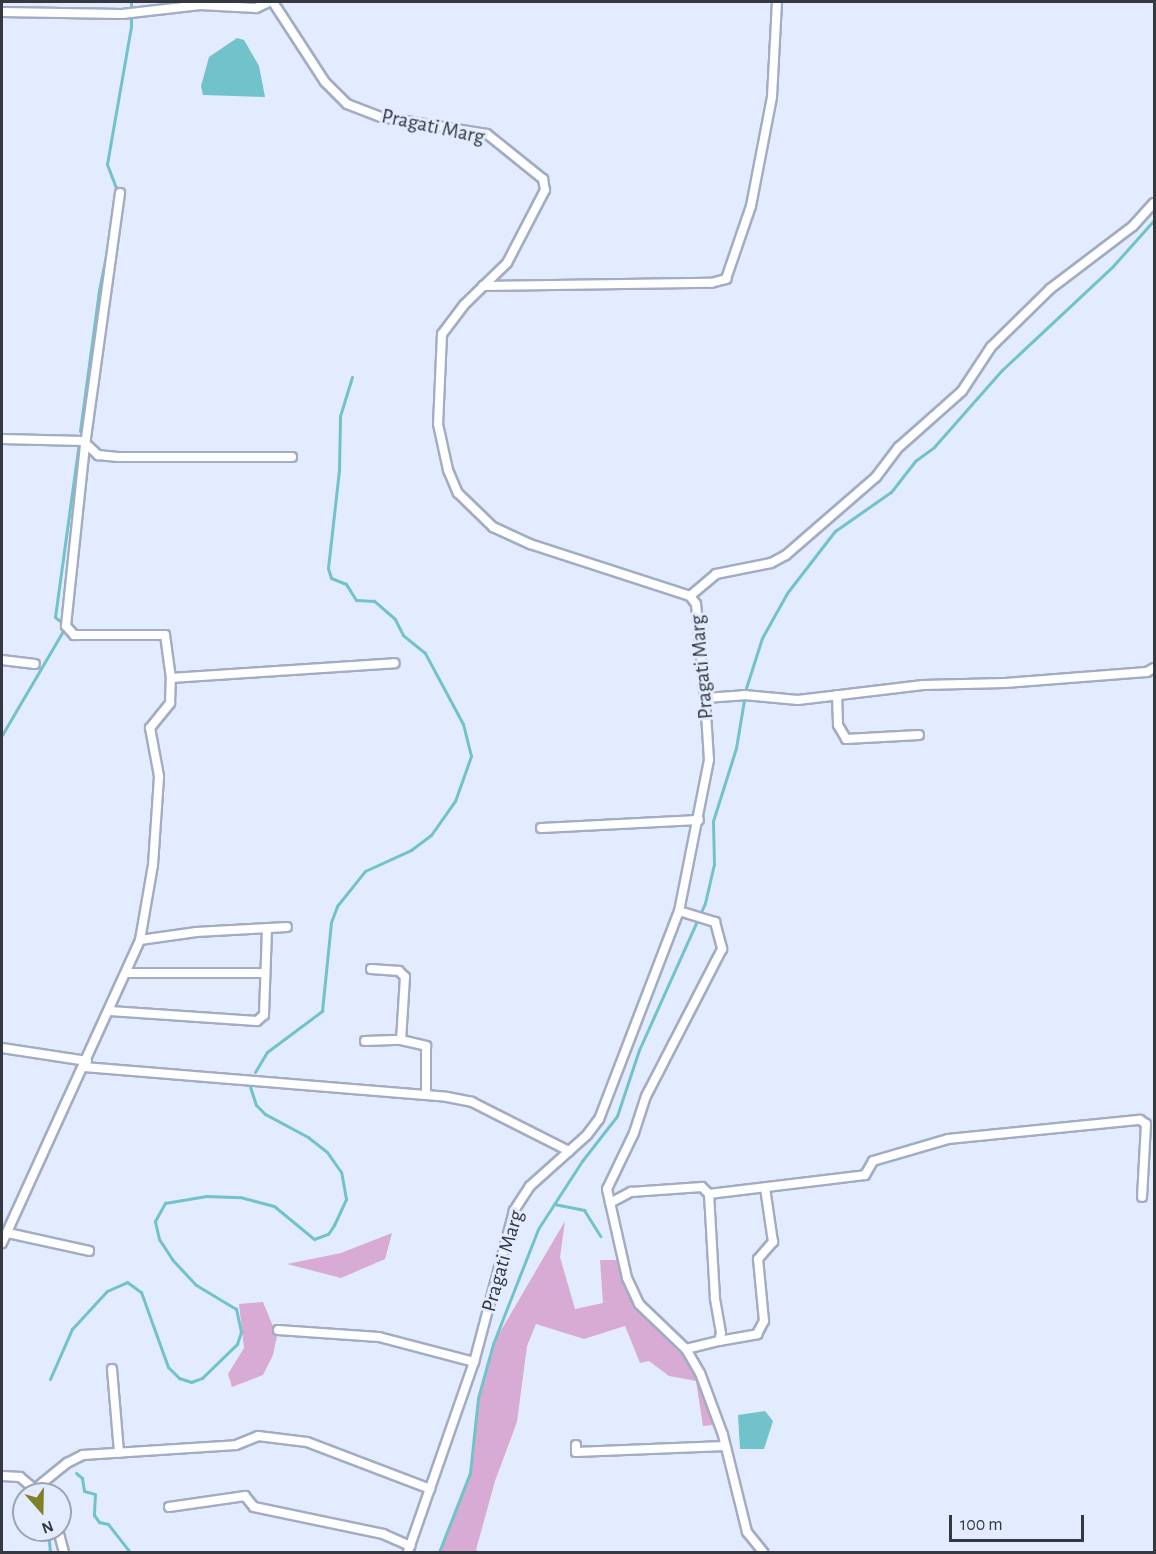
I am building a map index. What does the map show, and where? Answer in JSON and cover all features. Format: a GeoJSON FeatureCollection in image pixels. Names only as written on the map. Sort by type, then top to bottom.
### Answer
{"type":"FeatureCollection","features":[{"type":"Feature","properties":{"kind":"street"},"geometry":{"type":"LineString","coordinates":[[2,12],[122,14],[200,5],[256,8],[271,2]]}},
{"type":"Feature","properties":{"kind":"street","name":"Pragati Marg"},"geometry":{"type":"LineString","coordinates":[[271,2],[325,81],[347,104],[381,117],[487,134],[540,174],[545,184],[507,263],[483,286],[442,334],[438,424],[443,454],[458,493],[493,527],[530,544],[690,596],[696,604],[705,698],[710,760],[680,911],[599,1119],[569,1151],[530,1186],[514,1211],[474,1362],[409,1549]]}},
{"type":"Feature","properties":{"kind":"street"},"geometry":{"type":"LineString","coordinates":[[483,286],[711,283],[726,279],[751,206],[772,97],[777,2]]}},
{"type":"Feature","properties":{"kind":"street"},"geometry":{"type":"LineString","coordinates":[[2,1243],[128,973],[140,940],[153,865],[159,776],[150,728],[170,703],[171,678],[165,635],[74,635],[66,626],[85,445],[120,193]]}},
{"type":"Feature","properties":{"kind":"street"},"geometry":{"type":"LineString","coordinates":[[690,596],[716,574],[771,563],[786,555],[876,477],[899,447],[962,391],[991,347],[1050,289],[1133,226],[1155,203]]}},
{"type":"Feature","properties":{"kind":"street"},"geometry":{"type":"LineString","coordinates":[[2,439],[83,441],[98,454],[118,457],[292,456]]}},
{"type":"Feature","properties":{"kind":"street"},"geometry":{"type":"LineString","coordinates":[[2,660],[35,664]]}},
{"type":"Feature","properties":{"kind":"street"},"geometry":{"type":"LineString","coordinates":[[171,678],[394,663]]}},
{"type":"Feature","properties":{"kind":"street"},"geometry":{"type":"LineString","coordinates":[[705,698],[744,695],[798,700],[923,685],[1147,672],[1155,668]]}},
{"type":"Feature","properties":{"kind":"street"},"geometry":{"type":"LineString","coordinates":[[837,695],[838,725],[846,739],[919,735]]}},
{"type":"Feature","properties":{"kind":"street"},"geometry":{"type":"LineString","coordinates":[[541,828],[699,820]]}},
{"type":"Feature","properties":{"kind":"street"},"geometry":{"type":"LineString","coordinates":[[680,911],[716,922],[722,949],[646,1096],[634,1132],[606,1189],[627,1278],[639,1304],[686,1348],[712,1403],[747,1532],[763,1552]]}},
{"type":"Feature","properties":{"kind":"street"},"geometry":{"type":"LineString","coordinates":[[140,940],[287,927]]}},
{"type":"Feature","properties":{"kind":"street"},"geometry":{"type":"LineString","coordinates":[[110,1011],[257,1021],[264,1015],[267,928]]}},
{"type":"Feature","properties":{"kind":"street"},"geometry":{"type":"LineString","coordinates":[[371,969],[399,971],[405,977],[401,1040]]}},
{"type":"Feature","properties":{"kind":"street"},"geometry":{"type":"LineString","coordinates":[[128,973],[265,973]]}},
{"type":"Feature","properties":{"kind":"street"},"geometry":{"type":"LineString","coordinates":[[365,1041],[401,1040],[426,1046],[426,1095]]}},
{"type":"Feature","properties":{"kind":"street"},"geometry":{"type":"LineString","coordinates":[[2,1048],[86,1064],[426,1095],[472,1102],[569,1151]]}},
{"type":"Feature","properties":{"kind":"street"},"geometry":{"type":"LineString","coordinates":[[709,1194],[865,1175],[873,1161],[948,1139],[1140,1120],[1146,1124],[1142,1197]]}},
{"type":"Feature","properties":{"kind":"street"},"geometry":{"type":"LineString","coordinates":[[610,1203],[631,1192],[702,1187],[709,1194],[719,1341]]}},
{"type":"Feature","properties":{"kind":"street"},"geometry":{"type":"LineString","coordinates":[[686,1348],[757,1334],[764,1321],[758,1259],[773,1242],[765,1188]]}},
{"type":"Feature","properties":{"kind":"street"},"geometry":{"type":"LineString","coordinates":[[8,1233],[89,1251]]}},
{"type":"Feature","properties":{"kind":"street"},"geometry":{"type":"LineString","coordinates":[[278,1330],[379,1337],[474,1362]]}},
{"type":"Feature","properties":{"kind":"street"},"geometry":{"type":"LineString","coordinates":[[112,1369],[118,1453]]}},
{"type":"Feature","properties":{"kind":"street"},"geometry":{"type":"LineString","coordinates":[[48,1482],[75,1457],[241,1444],[258,1436],[304,1441],[430,1489]]}},
{"type":"Feature","properties":{"kind":"street"},"geometry":{"type":"LineString","coordinates":[[576,1445],[576,1452],[725,1446]]}},
{"type":"Feature","properties":{"kind":"street"},"geometry":{"type":"LineString","coordinates":[[2,1476],[20,1477],[26,1482]]}},
{"type":"Feature","properties":{"kind":"street"},"geometry":{"type":"LineString","coordinates":[[169,1507],[245,1496],[254,1506],[382,1534],[409,1549]]}},
{"type":"Feature","properties":{"kind":"shaded area"},"geometry":{"type":"Polygon","coordinates":[[[565,1221],[560,1257],[575,1309],[603,1303],[600,1260],[623,1260],[639,1304],[686,1349],[712,1403],[714,1425],[703,1426],[696,1381],[669,1376],[649,1361],[640,1363],[625,1326],[584,1339],[536,1324],[527,1346],[517,1422],[495,1481],[476,1550],[481,1552],[439,1552],[470,1473],[478,1398],[493,1344],[565,1221]]]}},
{"type":"Feature","properties":{"kind":"shaded area"},"geometry":{"type":"Polygon","coordinates":[[[392,1233],[385,1259],[341,1278],[287,1264],[341,1253],[392,1233]]]}},
{"type":"Feature","properties":{"kind":"shaded area"},"geometry":{"type":"Polygon","coordinates":[[[263,1302],[277,1336],[273,1355],[263,1375],[232,1387],[228,1374],[244,1348],[239,1304],[263,1302]]]}},
{"type":"Feature","properties":{"kind":"water"},"geometry":{"type":"Polygon","coordinates":[[[237,38],[244,40],[259,66],[265,97],[203,95],[201,86],[209,57],[237,38]]]}},
{"type":"Feature","properties":{"kind":"water"},"geometry":{"type":"Polygon","coordinates":[[[765,1411],[773,1421],[764,1449],[740,1449],[738,1415],[765,1411]]]}},
{"type":"Feature","properties":{"kind":"waterway"},"geometry":{"type":"LineString","coordinates":[[118,193],[107,164],[131,27],[131,2]]}},
{"type":"Feature","properties":{"kind":"waterway"},"geometry":{"type":"LineString","coordinates":[[439,1552],[470,1473],[478,1398],[493,1344],[538,1229],[582,1161],[617,1116],[639,1050],[705,903],[714,865],[713,821],[736,748],[746,688],[762,638],[787,593],[835,531],[891,492],[915,461],[934,447],[1002,370],[1113,266],[1154,220]]}},
{"type":"Feature","properties":{"kind":"waterway"},"geometry":{"type":"LineString","coordinates":[[80,431],[99,290],[112,226]]}},
{"type":"Feature","properties":{"kind":"waterway"},"geometry":{"type":"LineString","coordinates":[[255,1072],[267,1052],[322,1011],[331,922],[337,906],[365,871],[411,850],[431,835],[455,801],[471,756],[463,724],[425,653],[403,635],[395,619],[374,601],[356,600],[346,584],[331,578],[328,568],[339,470],[340,416],[352,377]]}},
{"type":"Feature","properties":{"kind":"waterway"},"geometry":{"type":"LineString","coordinates":[[2,735],[66,626],[55,617],[79,442]]}},
{"type":"Feature","properties":{"kind":"waterway"},"geometry":{"type":"LineString","coordinates":[[50,1379],[72,1329],[107,1291],[127,1282],[141,1292],[168,1367],[179,1378],[191,1382],[202,1378],[237,1344],[241,1332],[236,1309],[196,1285],[172,1259],[159,1239],[155,1221],[165,1203],[206,1196],[240,1197],[274,1206],[314,1239],[328,1234],[346,1199],[341,1172],[327,1152],[308,1137],[265,1114],[256,1105],[250,1087]]}},
{"type":"Feature","properties":{"kind":"waterway"},"geometry":{"type":"LineString","coordinates":[[554,1204],[584,1210],[600,1236]]}},
{"type":"Feature","properties":{"kind":"waterway"},"geometry":{"type":"LineString","coordinates":[[76,1473],[82,1478],[84,1491],[95,1494],[94,1515],[99,1522],[108,1524],[130,1552]]}},
{"type":"Feature","properties":{"kind":"waterway"},"geometry":{"type":"LineString","coordinates":[[49,1542],[50,1552]]}}]}
